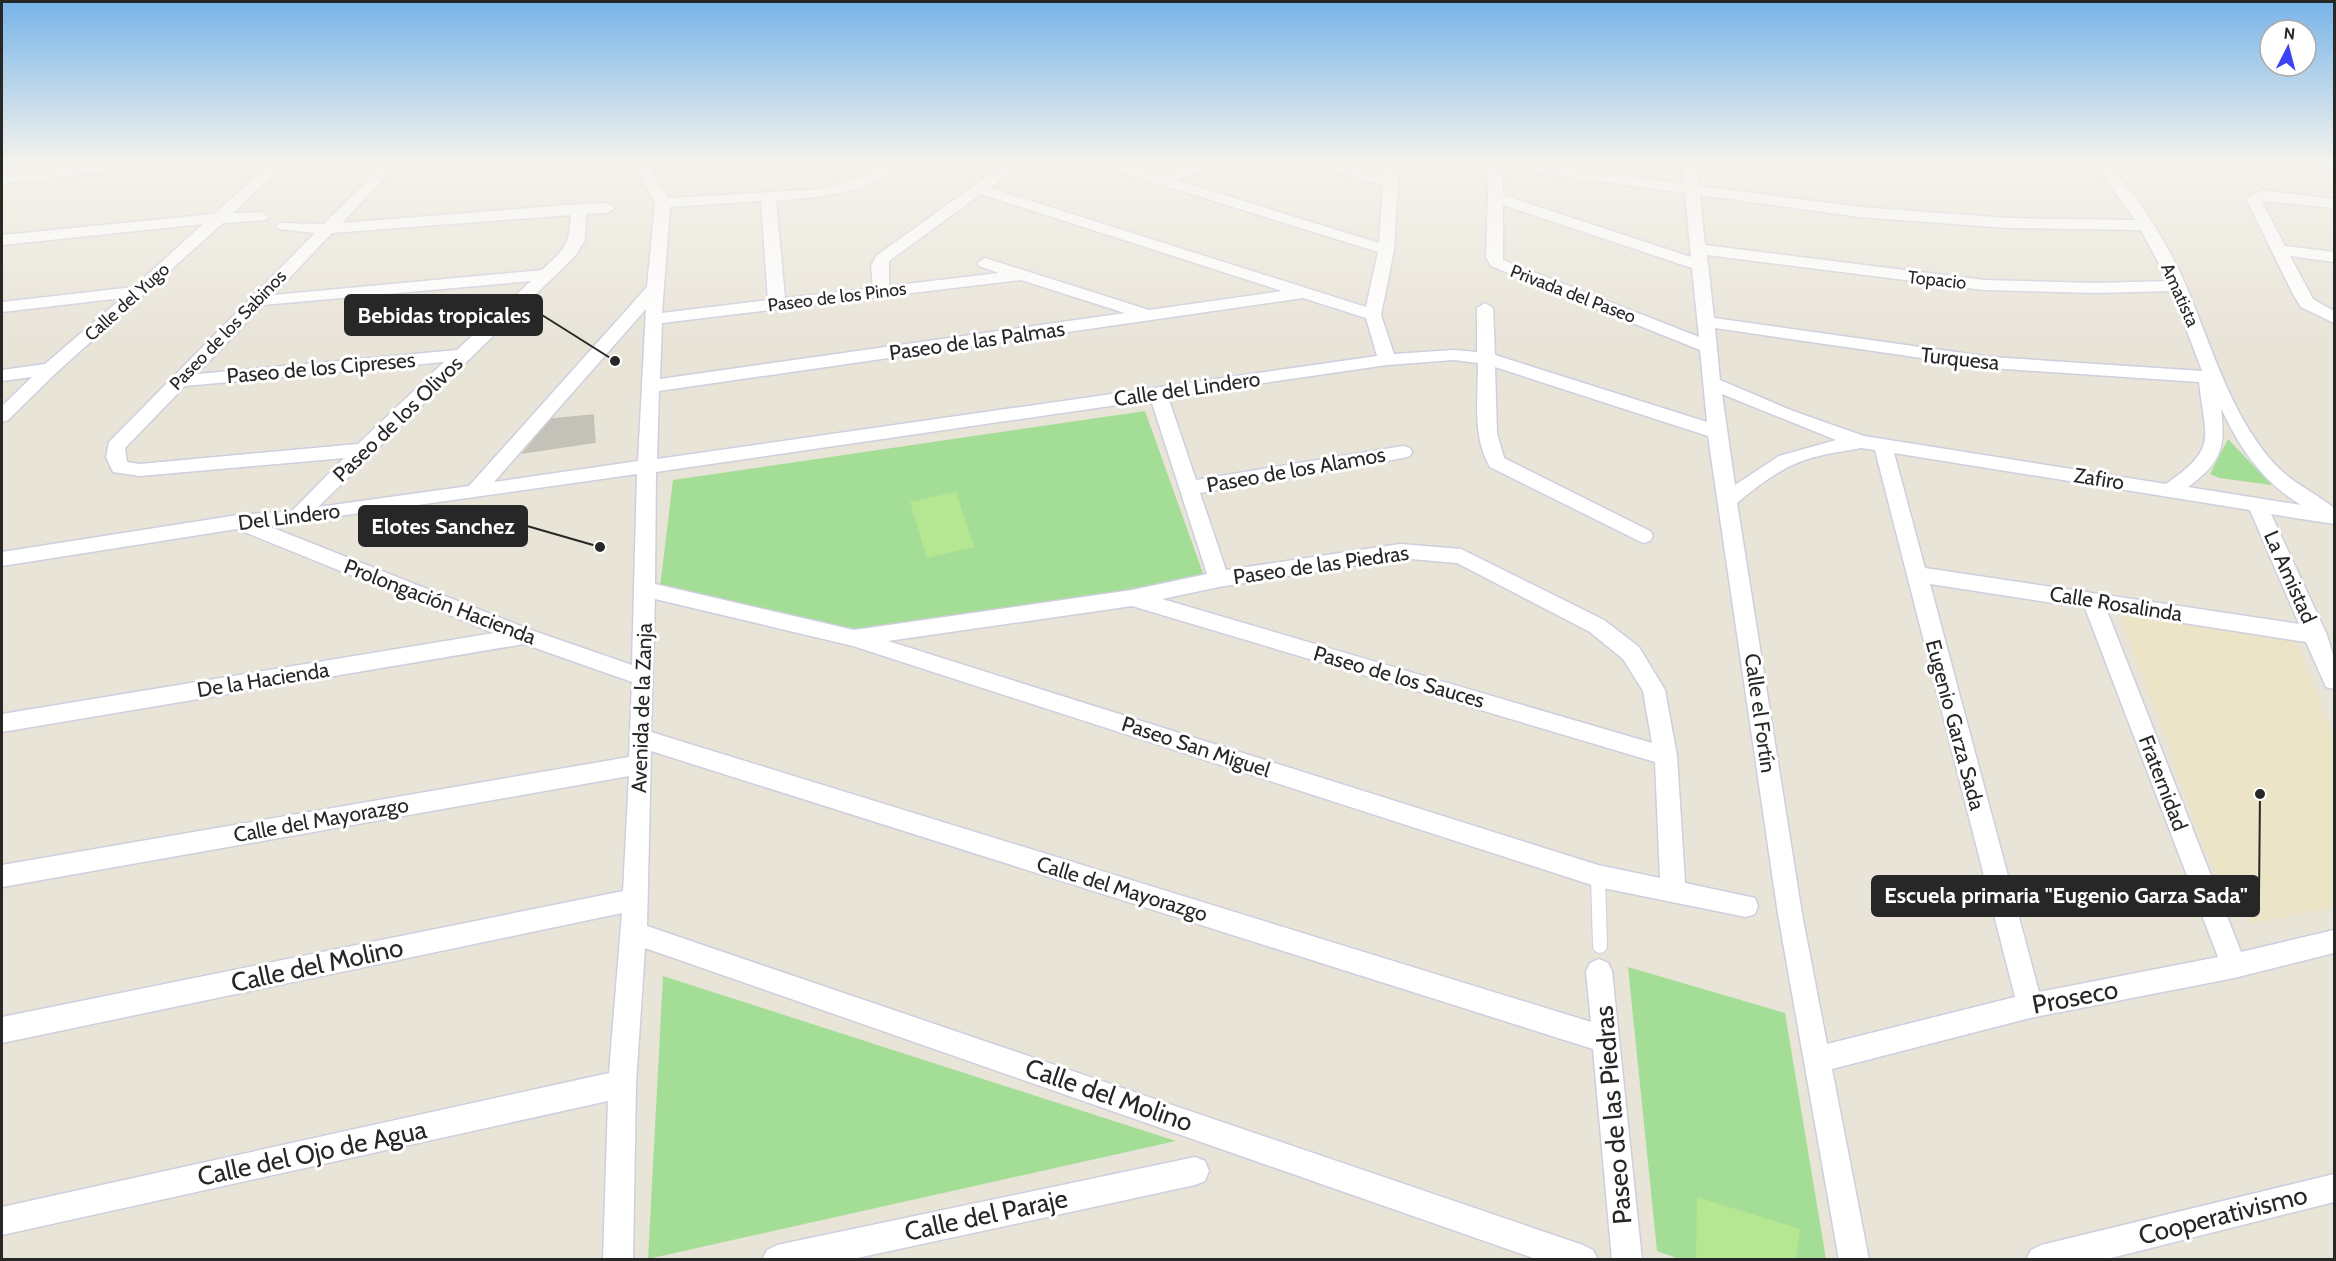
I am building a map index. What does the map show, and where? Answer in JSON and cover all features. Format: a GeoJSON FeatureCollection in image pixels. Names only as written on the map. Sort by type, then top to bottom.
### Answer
{"type":"FeatureCollection","features":[{"type":"Feature","properties":{"kind":"street"},"geometry":{"type":"LineString","coordinates":[[2,240],[181,222]]}},
{"type":"Feature","properties":{"kind":"street","name":"Calle del Yugo"},"geometry":{"type":"LineString","coordinates":[[2,416],[50,369],[215,222]]}},
{"type":"Feature","properties":{"kind":"street","name":"Paseo de los Sabinos"},"geometry":{"type":"LineString","coordinates":[[334,222],[116,446],[115,457],[120,466],[140,470],[363,450]]}},
{"type":"Feature","properties":{"kind":"street"},"geometry":{"type":"LineString","coordinates":[[284,226],[326,229],[416,222]]}},
{"type":"Feature","properties":{"kind":"street","name":"Paseo de los Olivos"},"geometry":{"type":"LineString","coordinates":[[297,518],[363,450],[569,254],[577,240],[578,222]]}},
{"type":"Feature","properties":{"kind":"street","name":"Avenida de la Zanja"},"geometry":{"type":"LineString","coordinates":[[618,1260],[622,1084],[634,933],[633,900],[641,764],[639,738],[643,677],[647,466],[655,288],[661,222]]}},
{"type":"Feature","properties":{"kind":"street"},"geometry":{"type":"LineString","coordinates":[[770,222],[777,304]]}},
{"type":"Feature","properties":{"kind":"street"},"geometry":{"type":"LineString","coordinates":[[881,291],[879,266],[882,259],[933,222]]}},
{"type":"Feature","properties":{"kind":"street"},"geometry":{"type":"LineString","coordinates":[[1081,222],[1374,315]]}},
{"type":"Feature","properties":{"kind":"street"},"geometry":{"type":"LineString","coordinates":[[1296,222],[1386,250]]}},
{"type":"Feature","properties":{"kind":"street"},"geometry":{"type":"LineString","coordinates":[[1387,360],[1374,315],[1386,250],[1388,222]]}},
{"type":"Feature","properties":{"kind":"street","name":"Privada del Paseo"},"geometry":{"type":"LineString","coordinates":[[1495,222],[1494,257],[1500,265],[1709,347]]}},
{"type":"Feature","properties":{"kind":"street","name":"Topacio"},"geometry":{"type":"LineString","coordinates":[[1578,222],[1698,257],[1984,285],[2096,288],[2178,286]]}},
{"type":"Feature","properties":{"kind":"street","name":"Calle el Fortín"},"geometry":{"type":"LineString","coordinates":[[1695,222],[1717,432],[1790,914],[1854,1260]]}},
{"type":"Feature","properties":{"kind":"street"},"geometry":{"type":"LineString","coordinates":[[2016,222],[2148,225]]}},
{"type":"Feature","properties":{"kind":"street","name":"Amatista"},"geometry":{"type":"LineString","coordinates":[[2146,222],[2178,286],[2204,349],[2210,376],[2215,442],[2211,458],[2169,491]]}},
{"type":"Feature","properties":{"kind":"street"},"geometry":{"type":"LineString","coordinates":[[2264,222],[2307,303],[2334,318]]}},
{"type":"Feature","properties":{"kind":"street"},"geometry":{"type":"LineString","coordinates":[[2279,250],[2334,257]]}},
{"type":"Feature","properties":{"kind":"street","name":"Paseo de los Pinos"},"geometry":{"type":"LineString","coordinates":[[985,263],[1154,316]]}},
{"type":"Feature","properties":{"kind":"street"},"geometry":{"type":"LineString","coordinates":[[257,301],[549,274]]}},
{"type":"Feature","properties":{"kind":"street","name":"Paseo de los Pinos"},"geometry":{"type":"LineString","coordinates":[[654,319],[1021,275]]}},
{"type":"Feature","properties":{"kind":"street"},"geometry":{"type":"LineString","coordinates":[[475,491],[655,288]]}},
{"type":"Feature","properties":{"kind":"street"},"geometry":{"type":"LineString","coordinates":[[2,307],[140,291]]}},
{"type":"Feature","properties":{"kind":"street","name":"Paseo de las Palmas"},"geometry":{"type":"LineString","coordinates":[[652,386],[1303,293]]}},
{"type":"Feature","properties":{"kind":"street"},"geometry":{"type":"LineString","coordinates":[[1485,308],[1488,433],[1490,448],[1497,462],[1643,536]]}},
{"type":"Feature","properties":{"kind":"street","name":"Turquesa"},"geometry":{"type":"LineString","coordinates":[[1707,322],[1864,348],[2033,367],[2210,376]]}},
{"type":"Feature","properties":{"kind":"street","name":"Paseo de los Cipreses"},"geometry":{"type":"LineString","coordinates":[[178,381],[464,355]]}},
{"type":"Feature","properties":{"kind":"street","name":"Calle del Lindero"},"geometry":{"type":"LineString","coordinates":[[647,466],[1387,360],[1454,355],[1486,358],[1717,432]]}},
{"type":"Feature","properties":{"kind":"street"},"geometry":{"type":"LineString","coordinates":[[2,375],[50,369]]}},
{"type":"Feature","properties":{"kind":"street","name":"Amatista"},"geometry":{"type":"LineString","coordinates":[[2210,376],[2250,447],[2264,466],[2288,488],[2334,517]]}},
{"type":"Feature","properties":{"kind":"street","name":"Zafiro"},"geometry":{"type":"LineString","coordinates":[[1713,383],[1769,410],[1873,443],[2334,517]]}},
{"type":"Feature","properties":{"kind":"street"},"geometry":{"type":"LineString","coordinates":[[1158,394],[1220,579]]}},
{"type":"Feature","properties":{"kind":"street","name":"Zafiro"},"geometry":{"type":"LineString","coordinates":[[1728,501],[1756,476],[1792,456],[1820,448],[1873,443]]}},
{"type":"Feature","properties":{"kind":"street","name":"Eugenio Garza Sada"},"geometry":{"type":"LineString","coordinates":[[1873,443],[1916,574],[2030,1006]]}},
{"type":"Feature","properties":{"kind":"street","name":"Paseo de los Alamos"},"geometry":{"type":"LineString","coordinates":[[1189,488],[1403,452]]}},
{"type":"Feature","properties":{"kind":"street","name":"Del Lindero"},"geometry":{"type":"LineString","coordinates":[[2,559],[238,522],[297,518],[647,466]]}},
{"type":"Feature","properties":{"kind":"street","name":"La Amistad"},"geometry":{"type":"LineString","coordinates":[[2258,506],[2316,635],[2334,681]]}},
{"type":"Feature","properties":{"kind":"street","name":"Prolongación Hacienda"},"geometry":{"type":"LineString","coordinates":[[238,522],[524,636],[643,677]]}},
{"type":"Feature","properties":{"kind":"street","name":"Paseo de las Piedras"},"geometry":{"type":"LineString","coordinates":[[853,638],[1132,598],[1220,579],[1400,550],[1461,556],[1597,626],[1631,653],[1654,690],[1666,756],[1673,889]]}},
{"type":"Feature","properties":{"kind":"street","name":"Calle Rosalinda"},"geometry":{"type":"LineString","coordinates":[[1916,574],[2316,635]]}},
{"type":"Feature","properties":{"kind":"street","name":"Paseo San Miguel"},"geometry":{"type":"LineString","coordinates":[[645,589],[853,638],[1598,876],[1673,889],[1746,906]]}},
{"type":"Feature","properties":{"kind":"street","name":"Paseo de los Sauces"},"geometry":{"type":"LineString","coordinates":[[1132,598],[1666,756]]}},
{"type":"Feature","properties":{"kind":"street","name":"Fraternidad"},"geometry":{"type":"LineString","coordinates":[[2092,600],[2234,966]]}},
{"type":"Feature","properties":{"kind":"street","name":"De la Hacienda"},"geometry":{"type":"LineString","coordinates":[[2,723],[524,636]]}},
{"type":"Feature","properties":{"kind":"street","name":"Calle del Mayorazgo"},"geometry":{"type":"LineString","coordinates":[[639,738],[1606,1040]]}},
{"type":"Feature","properties":{"kind":"street","name":"Calle del Mayorazgo"},"geometry":{"type":"LineString","coordinates":[[2,876],[641,764]]}},
{"type":"Feature","properties":{"kind":"street","name":"Calle del Molino"},"geometry":{"type":"LineString","coordinates":[[2,1030],[633,900]]}},
{"type":"Feature","properties":{"kind":"street","name":"Calle del Molino"},"geometry":{"type":"LineString","coordinates":[[634,933],[1290,1156],[1583,1260]]}},
{"type":"Feature","properties":{"kind":"street","name":"Proseco"},"geometry":{"type":"LineString","coordinates":[[1817,1059],[2030,1006],[2234,966],[2334,942]]}},
{"type":"Feature","properties":{"kind":"street","name":"Paseo de las Piedras"},"geometry":{"type":"LineString","coordinates":[[1599,959],[1627,1260]]}},
{"type":"Feature","properties":{"kind":"street","name":"Calle del Ojo de Agua"},"geometry":{"type":"LineString","coordinates":[[2,1221],[622,1084]]}},
{"type":"Feature","properties":{"kind":"street","name":"Calle del Paraje"},"geometry":{"type":"LineString","coordinates":[[777,1260],[1195,1171]]}},
{"type":"Feature","properties":{"kind":"street","name":"Cooperativismo"},"geometry":{"type":"LineString","coordinates":[[2041,1260],[2334,1188]]}},
{"type":"Feature","properties":{"kind":"lane"},"geometry":{"type":"LineString","coordinates":[[1598,876],[1599,959]]}},
{"type":"Feature","properties":{"kind":"shaded area"},"geometry":{"type":"Polygon","coordinates":[[[2117,609],[2294,638],[2334,738],[2334,907],[2254,923],[2240,914],[2204,850],[2164,733],[2117,609]]]}},
{"type":"Feature","properties":{"kind":"green space"},"geometry":{"type":"Polygon","coordinates":[[[1145,411],[1205,579],[850,634],[660,587],[673,480],[1145,411]]]}},
{"type":"Feature","properties":{"kind":"green space"},"geometry":{"type":"Polygon","coordinates":[[[2228,439],[2272,485],[2219,478],[2210,474],[2228,439]]]}},
{"type":"Feature","properties":{"kind":"green space"},"geometry":{"type":"Polygon","coordinates":[[[956,492],[974,547],[927,558],[910,502],[956,492]]]}},
{"type":"Feature","properties":{"kind":"green space"},"geometry":{"type":"Polygon","coordinates":[[[1628,967],[1785,1013],[1826,1259],[1682,1260],[1657,1251],[1628,967]]]}},
{"type":"Feature","properties":{"kind":"green space"},"geometry":{"type":"Polygon","coordinates":[[[663,976],[1176,1141],[648,1259],[663,976]]]}},
{"type":"Feature","properties":{"kind":"green space"},"geometry":{"type":"Polygon","coordinates":[[[1697,1197],[1800,1229],[1796,1259],[1696,1258],[1697,1197]]]}},
{"type":"Feature","properties":{"kind":"building"},"geometry":{"type":"Polygon","coordinates":[[[593,415],[595,442],[523,453],[552,419],[593,415]]]}},
{"type":"Feature","properties":{"kind":"place","name":"Bebidas tropicales"},"geometry":{"type":"Point","coordinates":[615,361]}},
{"type":"Feature","properties":{"kind":"place","name":"Elotes Sanchez"},"geometry":{"type":"Point","coordinates":[600,547]}},
{"type":"Feature","properties":{"kind":"place","name":"Escuela primaria \"Eugenio Garza Sada\""},"geometry":{"type":"Point","coordinates":[2260,794]}}]}
